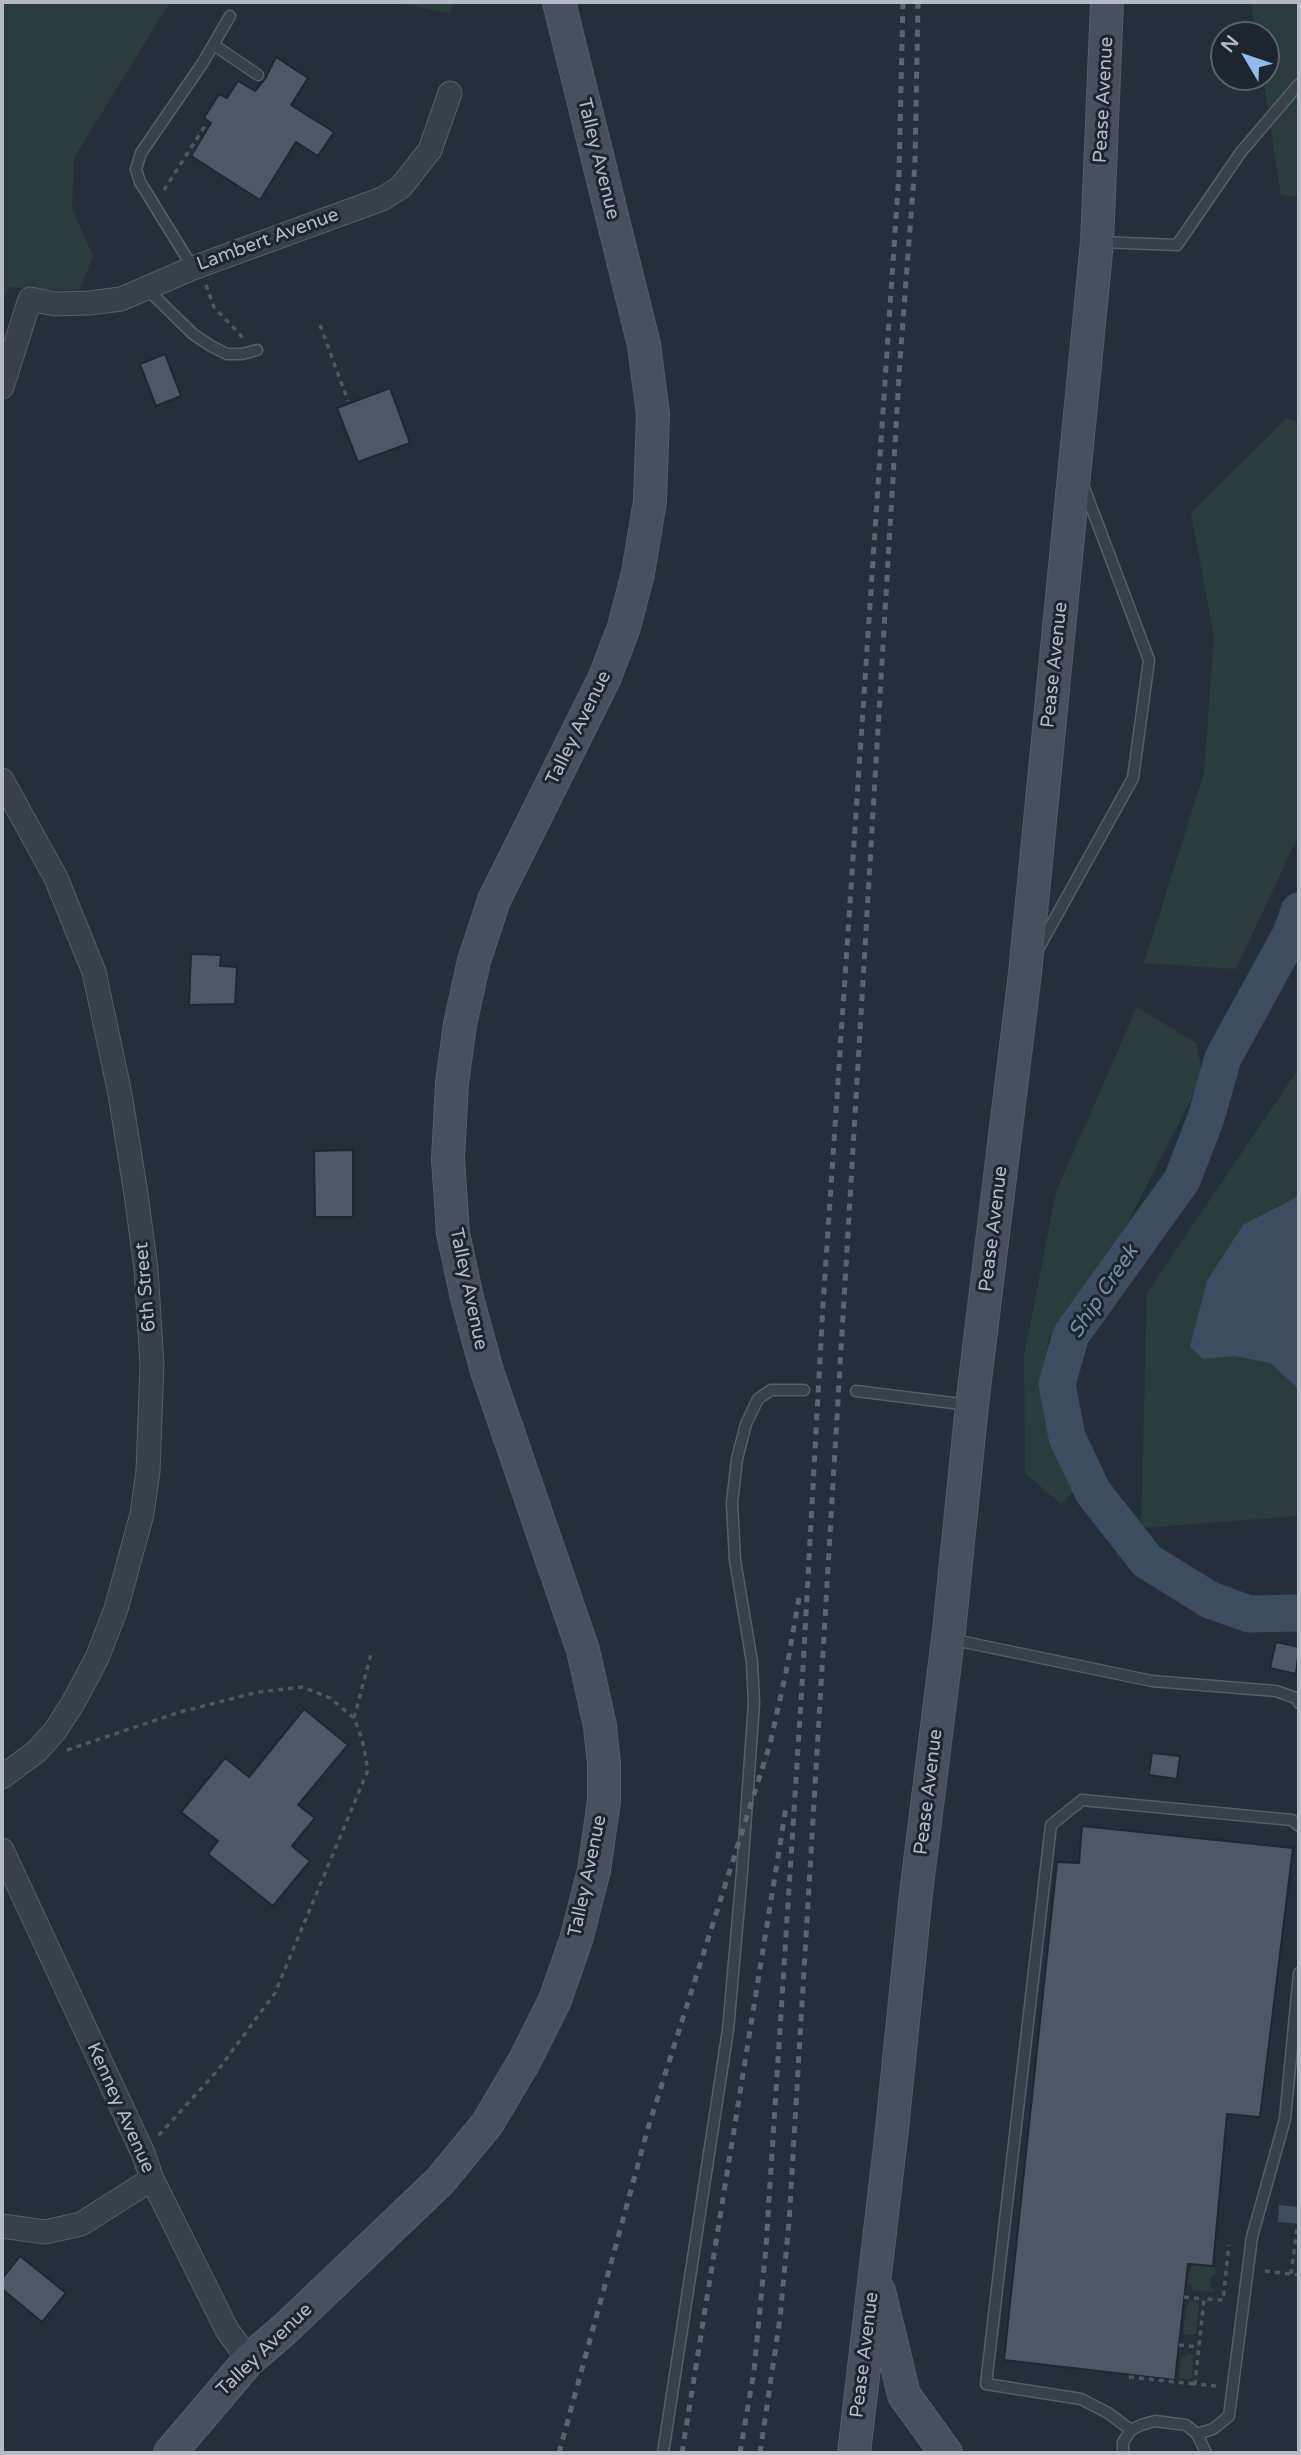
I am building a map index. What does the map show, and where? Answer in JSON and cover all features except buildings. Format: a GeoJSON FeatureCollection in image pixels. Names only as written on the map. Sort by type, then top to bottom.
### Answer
{"type":"FeatureCollection","features":[{"type":"Feature","properties":{"kind":"street","name":"Talley Avenue"},"geometry":{"type":"LineString","coordinates":[[170,2453],[248,2360],[285,2329],[431,2190],[487,2124],[525,2060],[555,2000],[576,1940],[594,1870],[604,1801],[600,1726],[583,1650],[486,1371],[453,1233],[449,1159],[452,1083],[460,1024],[474,961],[494,900],[605,677],[624,627],[638,573],[650,501],[653,414],[644,345],[559,2]]}},
{"type":"Feature","properties":{"kind":"street","name":"Pease Avenue"},"geometry":{"type":"LineString","coordinates":[[853,2453],[1024,973],[1097,242],[1107,2]]}},
{"type":"Feature","properties":{"kind":"street","name":"Lambert Avenue"},"geometry":{"type":"LineString","coordinates":[[2,387],[30,299],[54,304],[121,299],[198,273],[382,199],[401,187],[430,150],[450,93]]}},
{"type":"Feature","properties":{"kind":"street","name":"6th Street"},"geometry":{"type":"LineString","coordinates":[[2,780],[56,878],[94,972],[120,1094],[136,1194],[146,1269],[152,1366],[148,1471],[142,1514],[116,1609],[97,1658],[55,1731],[37,1751],[2,1777]]}},
{"type":"Feature","properties":{"kind":"street","name":"Kenney Avenue"},"geometry":{"type":"LineString","coordinates":[[2,1850],[143,2153],[152,2179],[227,2330],[248,2360]]}},
{"type":"Feature","properties":{"kind":"street"},"geometry":{"type":"LineString","coordinates":[[2,2226],[44,2232],[81,2224],[152,2179]]}},
{"type":"Feature","properties":{"kind":"street"},"geometry":{"type":"LineString","coordinates":[[875,2276],[904,2395],[946,2453]]}},
{"type":"Feature","properties":{"kind":"lane"},"geometry":{"type":"LineString","coordinates":[[198,273],[140,182],[136,169],[141,153],[214,45],[230,16]]}},
{"type":"Feature","properties":{"kind":"lane"},"geometry":{"type":"LineString","coordinates":[[214,45],[258,75]]}},
{"type":"Feature","properties":{"kind":"lane"},"geometry":{"type":"LineString","coordinates":[[1097,242],[1177,245],[1241,152],[1299,84]]}},
{"type":"Feature","properties":{"kind":"lane"},"geometry":{"type":"LineString","coordinates":[[147,289],[193,334],[211,346],[227,354],[253,351]]}},
{"type":"Feature","properties":{"kind":"lane"},"geometry":{"type":"LineString","coordinates":[[1024,973],[1133,778],[1149,660],[1075,464]]}},
{"type":"Feature","properties":{"kind":"lane"},"geometry":{"type":"LineString","coordinates":[[663,2453],[728,2029],[742,1872],[754,1703],[752,1662],[735,1560],[733,1492],[737,1459],[746,1424],[758,1399],[771,1390],[804,1390]]}},
{"type":"Feature","properties":{"kind":"lane"},"geometry":{"type":"LineString","coordinates":[[856,1391],[972,1405]]}},
{"type":"Feature","properties":{"kind":"lane"},"geometry":{"type":"LineString","coordinates":[[948,1639],[1152,1681],[1276,1691],[1296,1698],[1299,1703]]}},
{"type":"Feature","properties":{"kind":"lane"},"geometry":{"type":"LineString","coordinates":[[1132,2430],[1081,2399],[986,2384],[1051,1825],[1082,1800],[1292,1820],[1299,1826]]}},
{"type":"Feature","properties":{"kind":"lane"},"geometry":{"type":"LineString","coordinates":[[1197,2434],[1213,2429],[1229,2416],[1252,2237],[1285,2119],[1299,1973]]}},
{"type":"Feature","properties":{"kind":"lane"},"geometry":{"type":"LineString","coordinates":[[1123,2453],[1123,2442],[1132,2430],[1155,2421],[1186,2425],[1197,2434],[1206,2453]]}},
{"type":"Feature","properties":{"kind":"path"},"geometry":{"type":"LineString","coordinates":[[151,200],[163,191],[205,126]]}},
{"type":"Feature","properties":{"kind":"path"},"geometry":{"type":"LineString","coordinates":[[198,273],[214,307],[242,335],[253,351]]}},
{"type":"Feature","properties":{"kind":"path"},"geometry":{"type":"LineString","coordinates":[[320,325],[348,401]]}},
{"type":"Feature","properties":{"kind":"path"},"geometry":{"type":"LineString","coordinates":[[354,1718],[371,1654]]}},
{"type":"Feature","properties":{"kind":"path"},"geometry":{"type":"LineString","coordinates":[[37,1751],[69,1750],[180,1712],[258,1692],[303,1687],[330,1698],[354,1718],[362,1739],[368,1770],[275,1993],[218,2070],[143,2153]]}},
{"type":"Feature","properties":{"kind":"path"},"geometry":{"type":"LineString","coordinates":[[1291,2274],[1299,2229]]}},
{"type":"Feature","properties":{"kind":"path"},"geometry":{"type":"LineString","coordinates":[[1184,2297],[1223,2300],[1229,2245]]}},
{"type":"Feature","properties":{"kind":"path"},"geometry":{"type":"LineString","coordinates":[[1265,2271],[1299,2275]]}},
{"type":"Feature","properties":{"kind":"path"},"geometry":{"type":"LineString","coordinates":[[1195,2384],[1204,2299]]}},
{"type":"Feature","properties":{"kind":"path"},"geometry":{"type":"LineString","coordinates":[[1179,2345],[1199,2347]]}},
{"type":"Feature","properties":{"kind":"path"},"geometry":{"type":"LineString","coordinates":[[1129,2377],[1216,2386]]}},
{"type":"Feature","properties":{"kind":"green space"},"geometry":{"type":"Polygon","coordinates":[[[2,2],[170,2],[74,158],[72,209],[93,256],[79,291],[9,287],[2,304],[2,2]]]}},
{"type":"Feature","properties":{"kind":"green space"},"geometry":{"type":"Polygon","coordinates":[[[393,2],[455,2],[449,13],[393,2]]]}},
{"type":"Feature","properties":{"kind":"green space"},"geometry":{"type":"Polygon","coordinates":[[[1251,2],[1299,2],[1299,197],[1281,195],[1265,91],[1280,91],[1280,21],[1254,21],[1251,2]]]}},
{"type":"Feature","properties":{"kind":"green space"},"geometry":{"type":"Polygon","coordinates":[[[1286,419],[1299,422],[1299,839],[1236,969],[1144,963],[1204,773],[1214,637],[1191,513],[1286,419]]]}},
{"type":"Feature","properties":{"kind":"green space"},"geometry":{"type":"Polygon","coordinates":[[[1137,1007],[1196,1043],[1203,1076],[1116,1245],[1071,1323],[1049,1336],[1044,1375],[1049,1439],[1076,1489],[1061,1504],[1025,1473],[1024,1356],[1056,1192],[1137,1007]]]}},
{"type":"Feature","properties":{"kind":"green space"},"geometry":{"type":"Polygon","coordinates":[[[1299,1068],[1299,1516],[1141,1528],[1147,1293],[1299,1068]]]}},
{"type":"Feature","properties":{"kind":"green space"},"geometry":{"type":"Polygon","coordinates":[[[1191,2264],[1213,2266],[1217,2273],[1211,2277],[1213,2292],[1192,2290],[1192,2285],[1188,2284],[1191,2264]]]}},
{"type":"Feature","properties":{"kind":"green space"},"geometry":{"type":"Polygon","coordinates":[[[1190,2300],[1199,2304],[1196,2333],[1193,2335],[1183,2334],[1186,2308],[1190,2300]]]}},
{"type":"Feature","properties":{"kind":"green space"},"geometry":{"type":"Polygon","coordinates":[[[1187,2353],[1194,2357],[1192,2377],[1189,2380],[1179,2378],[1181,2357],[1186,2357],[1187,2353]]]}},
{"type":"Feature","properties":{"kind":"water"},"geometry":{"type":"Polygon","coordinates":[[[1299,1196],[1299,1389],[1270,1363],[1235,1356],[1203,1359],[1190,1347],[1207,1281],[1243,1225],[1299,1196]]]}},
{"type":"Feature","properties":{"kind":"water"},"geometry":{"type":"Polygon","coordinates":[[[1279,2205],[1299,2207],[1299,2224],[1278,2222],[1279,2205]]]}},
{"type":"Feature","properties":{"kind":"waterway","name":"Ship Creek"},"geometry":{"type":"LineString","coordinates":[[1299,911],[1291,934],[1223,1058],[1206,1118],[1182,1180],[1071,1335],[1057,1384],[1067,1437],[1093,1492],[1147,1561],[1210,1600],[1249,1614],[1299,1613]]}},
{"type":"Feature","properties":{"kind":"railway"},"geometry":{"type":"LineString","coordinates":[[740,2453],[754,2371],[766,2247],[823,1305],[899,173],[903,2]]}},
{"type":"Feature","properties":{"kind":"railway"},"geometry":{"type":"LineString","coordinates":[[760,2453],[780,2318],[789,2222],[900,360],[915,163],[918,2]]}},
{"type":"Feature","properties":{"kind":"railway"},"geometry":{"type":"LineString","coordinates":[[559,2453],[648,2128],[770,1744],[799,1598]]}},
{"type":"Feature","properties":{"kind":"railway"},"geometry":{"type":"LineString","coordinates":[[682,2453],[786,1807]]}}]}
